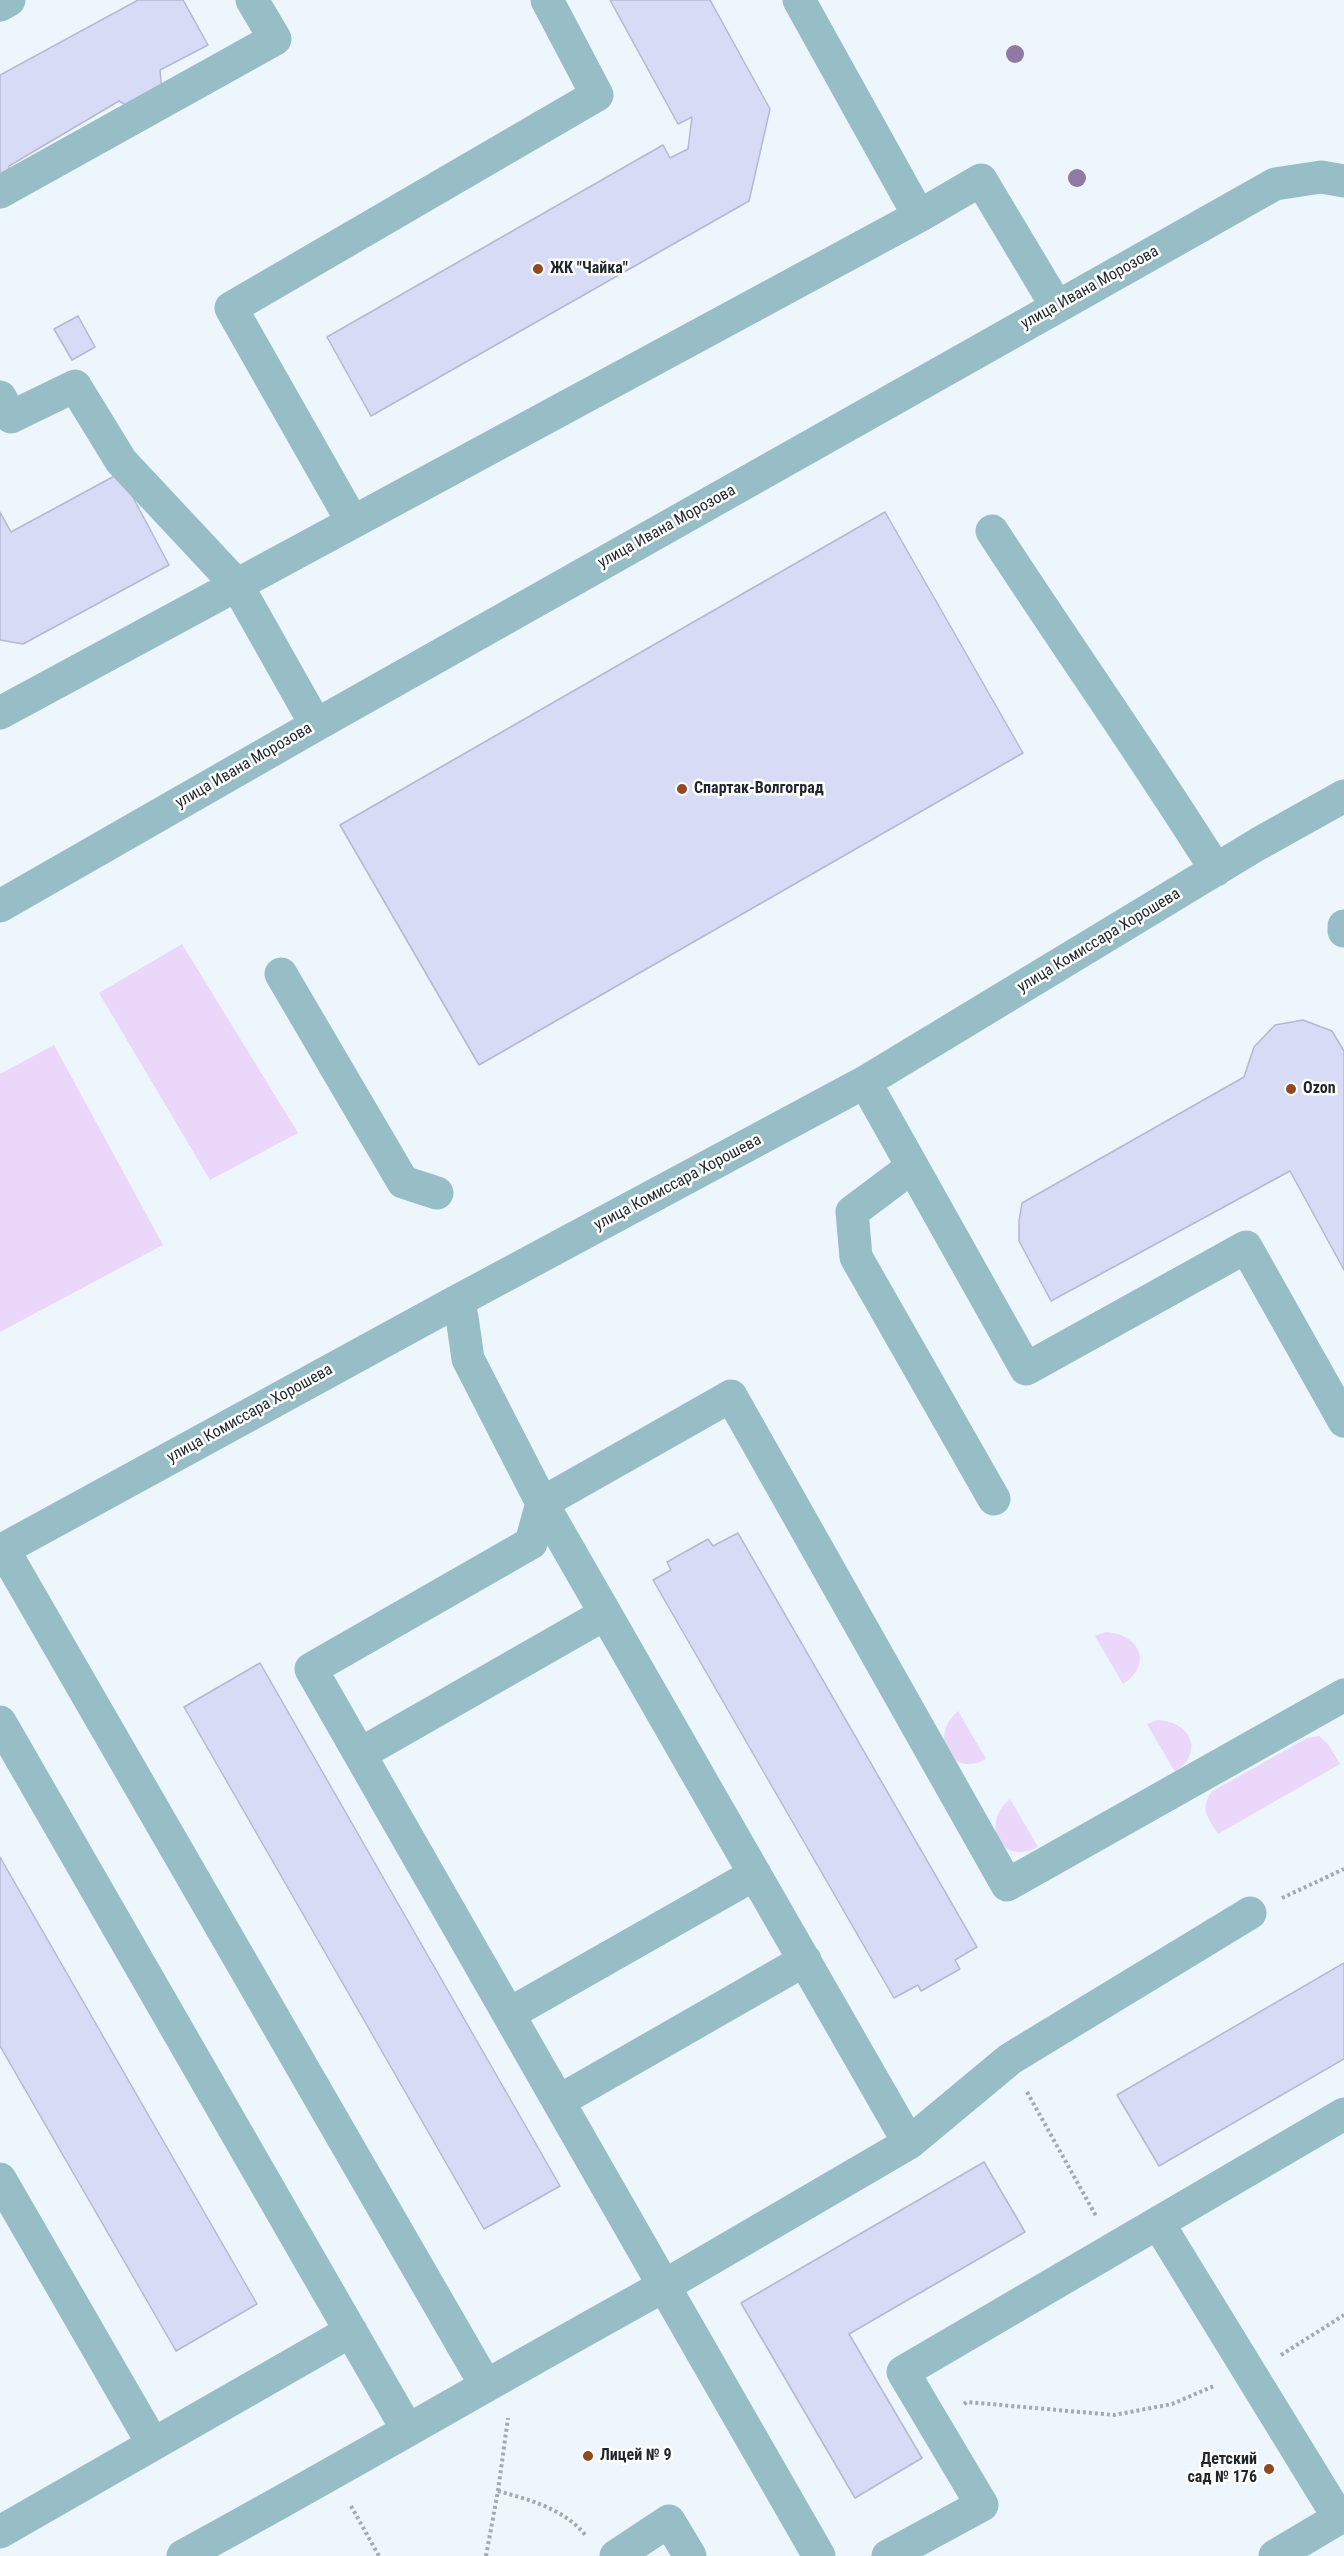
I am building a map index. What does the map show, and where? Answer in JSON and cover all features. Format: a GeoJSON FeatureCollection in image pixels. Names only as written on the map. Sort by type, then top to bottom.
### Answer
{"type":"FeatureCollection","features":[{"type":"Feature","properties":{"kind":"street"},"geometry":{"type":"LineString","coordinates":[[0,5],[9,0]]}},
{"type":"Feature","properties":{"kind":"street"},"geometry":{"type":"LineString","coordinates":[[0,192],[275,39],[252,0]]}},
{"type":"Feature","properties":{"kind":"street"},"geometry":{"type":"LineString","coordinates":[[352,521],[231,308],[597,95],[547,0]]}},
{"type":"Feature","properties":{"kind":"street"},"geometry":{"type":"LineString","coordinates":[[799,0],[919,216]]}},
{"type":"Feature","properties":{"kind":"street","name":"улица Ивана Морозова"},"geometry":{"type":"LineString","coordinates":[[0,906],[1275,184],[1321,177],[1344,181]]}},
{"type":"Feature","properties":{"kind":"street"},"geometry":{"type":"LineString","coordinates":[[0,713],[919,216],[981,180],[1057,306]]}},
{"type":"Feature","properties":{"kind":"street"},"geometry":{"type":"LineString","coordinates":[[4,412],[75,386],[121,461],[237,585],[316,725]]}},
{"type":"Feature","properties":{"kind":"street"},"geometry":{"type":"LineString","coordinates":[[992,531],[1080,666],[1161,782],[1216,870]]}},
{"type":"Feature","properties":{"kind":"street","name":"улица Комиссара Хорошева"},"geometry":{"type":"LineString","coordinates":[[2,1550],[450,1305],[865,1082],[1216,870],[1344,796]]}},
{"type":"Feature","properties":{"kind":"street"},"geometry":{"type":"LineString","coordinates":[[1344,926],[1344,931]]}},
{"type":"Feature","properties":{"kind":"street"},"geometry":{"type":"LineString","coordinates":[[280,974],[403,1182],[437,1193]]}},
{"type":"Feature","properties":{"kind":"street"},"geometry":{"type":"LineString","coordinates":[[865,1082],[1026,1369],[1246,1247],[1344,1421]]}},
{"type":"Feature","properties":{"kind":"street"},"geometry":{"type":"LineString","coordinates":[[912,1167],[852,1212],[856,1257],[994,1499]]}},
{"type":"Feature","properties":{"kind":"street"},"geometry":{"type":"LineString","coordinates":[[450,1305],[462,1317],[468,1359],[542,1503],[909,2143]]}},
{"type":"Feature","properties":{"kind":"street"},"geometry":{"type":"LineString","coordinates":[[819,2556],[311,1669],[531,1543],[542,1503],[731,1396],[1007,1884],[1344,1695]]}},
{"type":"Feature","properties":{"kind":"street"},"geometry":{"type":"LineString","coordinates":[[2,1550],[485,2384]]}},
{"type":"Feature","properties":{"kind":"street"},"geometry":{"type":"LineString","coordinates":[[360,1754],[605,1614]]}},
{"type":"Feature","properties":{"kind":"street"},"geometry":{"type":"LineString","coordinates":[[0,1722],[407,2429]]}},
{"type":"Feature","properties":{"kind":"street"},"geometry":{"type":"LineString","coordinates":[[510,2014],[755,1874]]}},
{"type":"Feature","properties":{"kind":"street"},"geometry":{"type":"LineString","coordinates":[[183,2556],[334,2474],[485,2384],[663,2286],[909,2143],[1010,2059],[1251,1913]]}},
{"type":"Feature","properties":{"kind":"street"},"geometry":{"type":"LineString","coordinates":[[559,2101],[805,1960]]}},
{"type":"Feature","properties":{"kind":"street"},"geometry":{"type":"LineString","coordinates":[[888,2556],[982,2505],[903,2372],[1344,2114]]}},
{"type":"Feature","properties":{"kind":"street"},"geometry":{"type":"LineString","coordinates":[[0,2179],[153,2444]]}},
{"type":"Feature","properties":{"kind":"street"},"geometry":{"type":"LineString","coordinates":[[1158,2223],[1339,2518],[1275,2556]]}},
{"type":"Feature","properties":{"kind":"street"},"geometry":{"type":"LineString","coordinates":[[0,2532],[351,2331]]}},
{"type":"Feature","properties":{"kind":"street"},"geometry":{"type":"LineString","coordinates":[[603,2548],[669,2521],[690,2556]]}},
{"type":"Feature","properties":{"kind":"path"},"geometry":{"type":"LineString","coordinates":[[1251,1913],[1344,1869]]}},
{"type":"Feature","properties":{"kind":"path"},"geometry":{"type":"LineString","coordinates":[[1010,2059],[1114,2249]]}},
{"type":"Feature","properties":{"kind":"path"},"geometry":{"type":"LineString","coordinates":[[937,2429],[967,2402],[1114,2415],[1172,2404],[1266,2364],[1344,2315]]}},
{"type":"Feature","properties":{"kind":"path"},"geometry":{"type":"LineString","coordinates":[[486,2556],[498,2491],[514,2368]]}},
{"type":"Feature","properties":{"kind":"path"},"geometry":{"type":"LineString","coordinates":[[334,2474],[379,2556]]}},
{"type":"Feature","properties":{"kind":"path"},"geometry":{"type":"LineString","coordinates":[[498,2491],[537,2502],[576,2523],[603,2548]]}},
{"type":"Feature","properties":{"kind":"shaded area"},"geometry":{"type":"Polygon","coordinates":[[[182,944],[298,1133],[210,1180],[99,993],[182,944]]]}},
{"type":"Feature","properties":{"kind":"shaded area"},"geometry":{"type":"Polygon","coordinates":[[[54,1045],[163,1245],[0,1332],[0,1074],[54,1045]]]}},
{"type":"Feature","properties":{"kind":"shaded area"},"geometry":{"type":"Polygon","coordinates":[[[1106,1632],[1127,1638],[1139,1651],[1138,1668],[1133,1676],[1123,1684],[1095,1636],[1106,1632]]]}},
{"type":"Feature","properties":{"kind":"shaded area"},"geometry":{"type":"Polygon","coordinates":[[[958,1711],[986,1759],[974,1764],[963,1763],[954,1759],[948,1752],[944,1742],[945,1732],[949,1721],[958,1711]]]}},
{"type":"Feature","properties":{"kind":"shaded area"},"geometry":{"type":"Polygon","coordinates":[[[1158,1720],[1179,1726],[1190,1739],[1192,1747],[1190,1756],[1175,1772],[1147,1724],[1158,1720]]]}},
{"type":"Feature","properties":{"kind":"shaded area"},"geometry":{"type":"Polygon","coordinates":[[[1319,1736],[1328,1744],[1340,1764],[1218,1834],[1208,1818],[1206,1809],[1211,1792],[1307,1738],[1319,1736]]]}},
{"type":"Feature","properties":{"kind":"shaded area"},"geometry":{"type":"Polygon","coordinates":[[[1010,1799],[1038,1847],[1025,1852],[1014,1851],[1005,1847],[999,1840],[996,1820],[1001,1809],[1010,1799]]]}},
{"type":"Feature","properties":{"kind":"building"},"geometry":{"type":"Polygon","coordinates":[[[138,0],[183,0],[208,45],[160,70],[162,93],[133,109],[119,101],[9,166],[10,182],[0,188],[0,75],[138,0]]]}},
{"type":"Feature","properties":{"kind":"building","name":"ЖК \"Чайка\""},"geometry":{"type":"Polygon","coordinates":[[[610,0],[710,0],[770,109],[749,201],[371,416],[327,337],[663,145],[670,158],[688,149],[692,117],[678,124],[610,0]]]}},
{"type":"Feature","properties":{"kind":"building"},"geometry":{"type":"Polygon","coordinates":[[[78,316],[95,347],[72,360],[54,329],[78,316]]]}},
{"type":"Feature","properties":{"kind":"building"},"geometry":{"type":"Polygon","coordinates":[[[120,473],[169,565],[23,644],[0,640],[0,512],[11,532],[120,473]]]}},
{"type":"Feature","properties":{"kind":"building","name":"Спартак-Волгоград"},"geometry":{"type":"Polygon","coordinates":[[[885,512],[1023,753],[479,1065],[340,825],[885,512]]]}},
{"type":"Feature","properties":{"kind":"building"},"geometry":{"type":"Polygon","coordinates":[[[1303,1020],[1332,1031],[1344,1051],[1344,1270],[1290,1171],[1051,1301],[1019,1241],[1022,1203],[1244,1077],[1254,1047],[1275,1025],[1303,1020]]]}},
{"type":"Feature","properties":{"kind":"building"},"geometry":{"type":"Polygon","coordinates":[[[738,1533],[977,1947],[955,1960],[960,1969],[921,1991],[918,1985],[894,1998],[653,1580],[671,1570],[667,1562],[708,1539],[713,1546],[738,1533]]]}},
{"type":"Feature","properties":{"kind":"building"},"geometry":{"type":"Polygon","coordinates":[[[260,1663],[560,2186],[484,2229],[184,1707],[260,1663]]]}},
{"type":"Feature","properties":{"kind":"building"},"geometry":{"type":"Polygon","coordinates":[[[0,1857],[257,2304],[176,2351],[0,2046],[0,1857]]]}},
{"type":"Feature","properties":{"kind":"building"},"geometry":{"type":"Polygon","coordinates":[[[1344,1963],[1344,2059],[1159,2166],[1117,2095],[1344,1963]]]}},
{"type":"Feature","properties":{"kind":"building"},"geometry":{"type":"Polygon","coordinates":[[[984,2162],[1025,2232],[849,2334],[922,2458],[855,2498],[741,2303],[984,2162]]]}},
{"type":"Feature","properties":{"kind":"place","name":"ЖК \"Чайка\""},"geometry":{"type":"Point","coordinates":[538,269]}},
{"type":"Feature","properties":{"kind":"place","name":"Спартак-Волгоград"},"geometry":{"type":"Point","coordinates":[682,789]}},
{"type":"Feature","properties":{"kind":"place","name":"Ozon"},"geometry":{"type":"Point","coordinates":[1291,1089]}},
{"type":"Feature","properties":{"kind":"place","name":"Лицей № 9"},"geometry":{"type":"Point","coordinates":[588,2456]}},
{"type":"Feature","properties":{"kind":"place","name":"Детский сад № 176"},"geometry":{"type":"Point","coordinates":[1269,2469]}}]}
